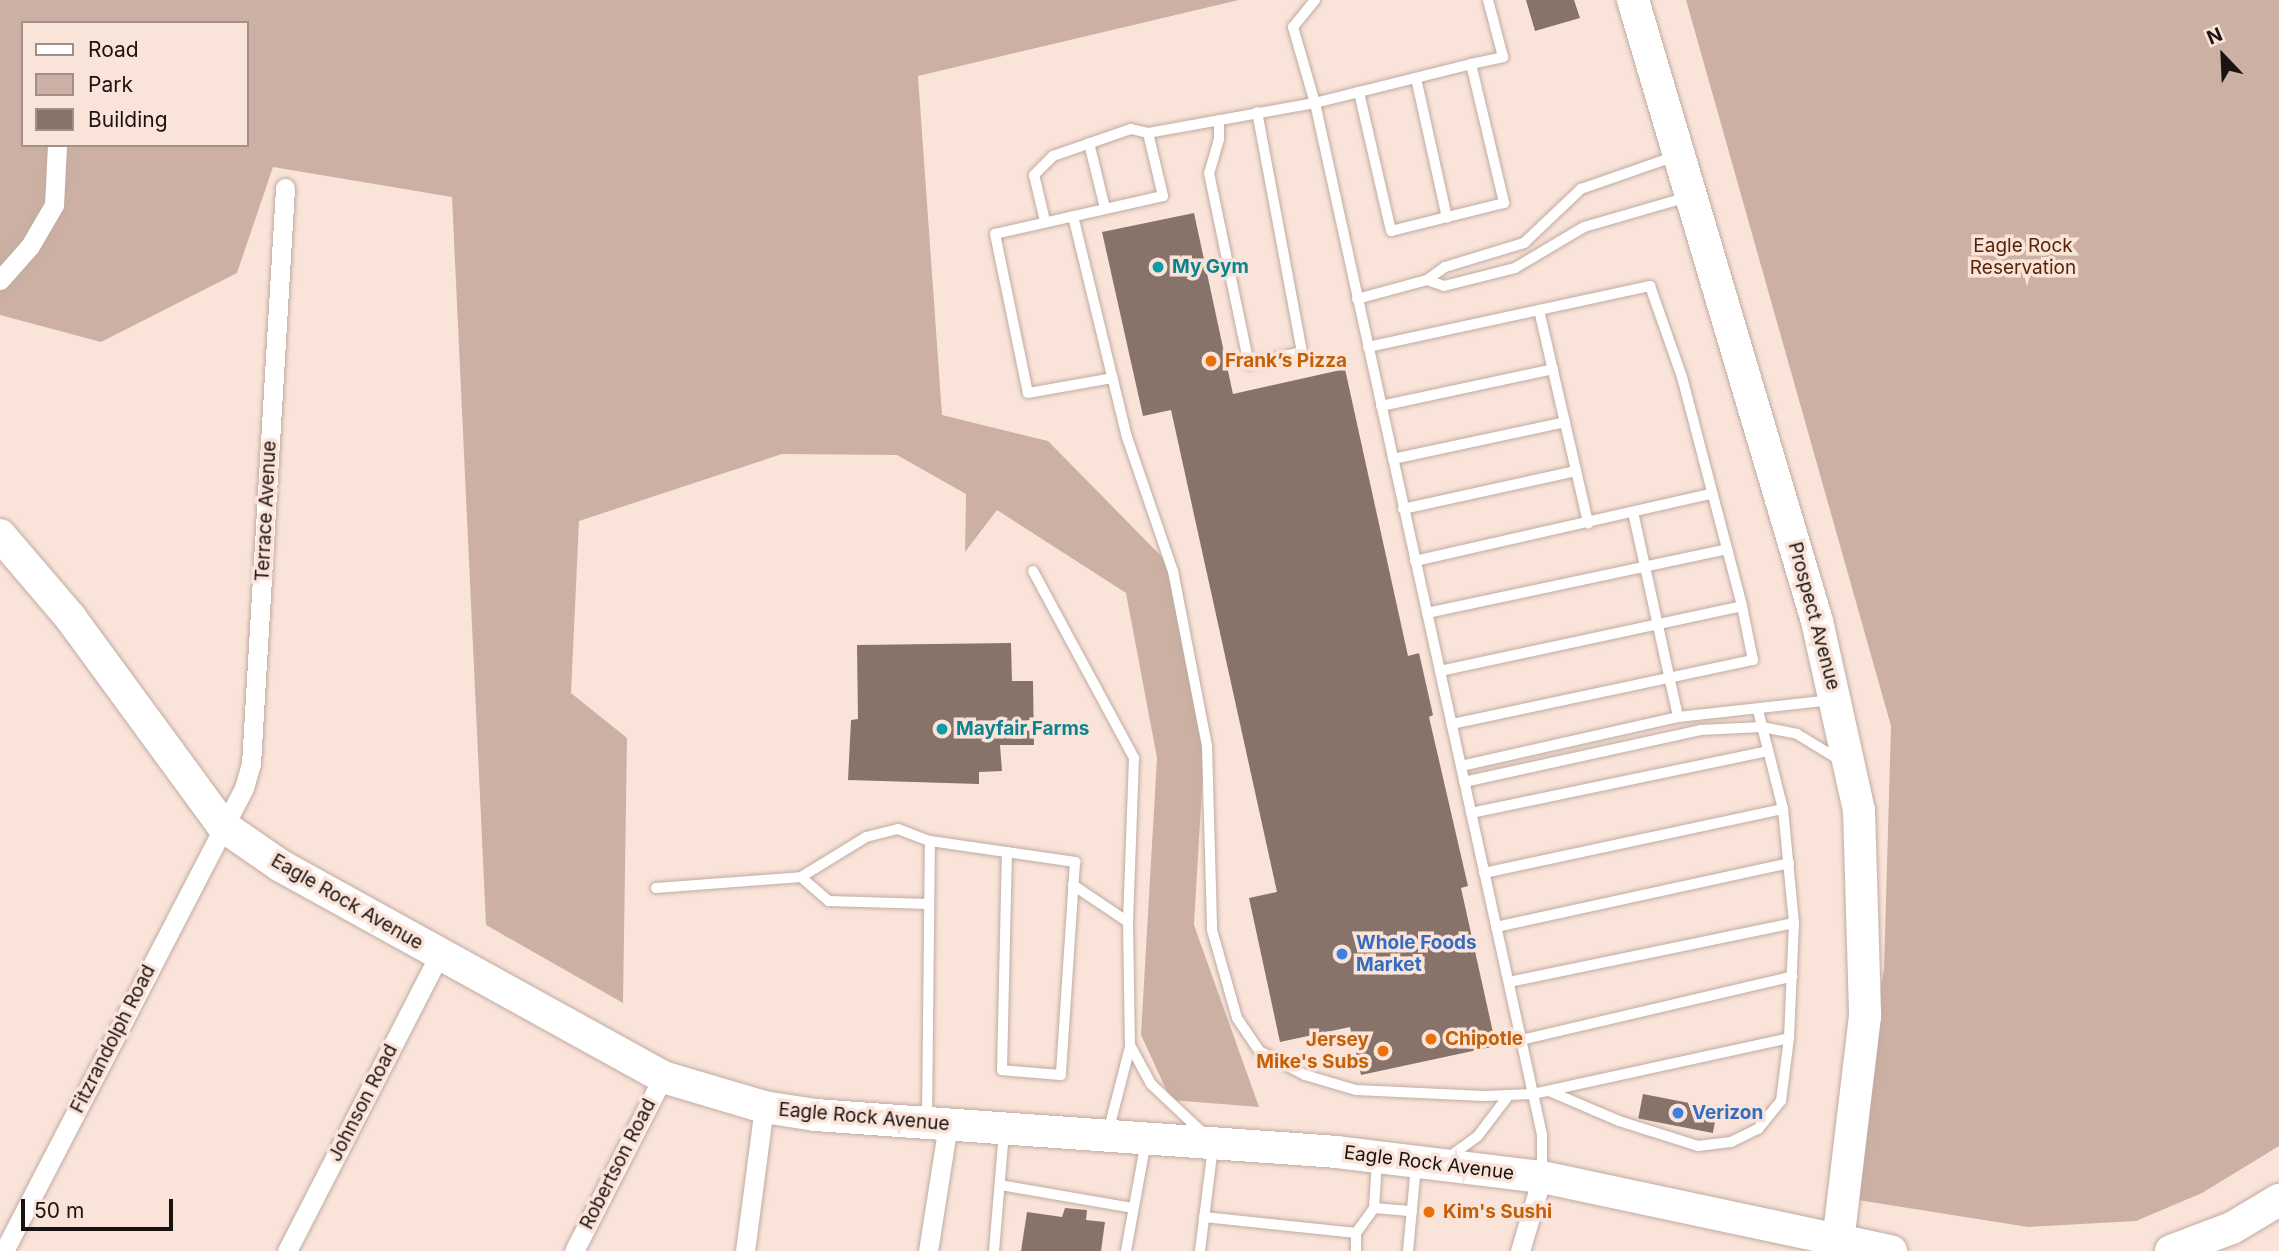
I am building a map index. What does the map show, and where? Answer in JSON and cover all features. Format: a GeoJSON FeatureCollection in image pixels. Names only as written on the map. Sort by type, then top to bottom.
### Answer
{"type":"FeatureCollection","features":[{"type":"Feature","properties":{"kind":"main road","name":"Prospect Avenue"},"geometry":{"type":"LineString","coordinates":[[1633,0],[1837,699],[1852,770],[1863,850],[1866,985],[1863,1050],[1838,1245]]}},
{"type":"Feature","properties":{"kind":"main road","name":"Eagle Rock Avenue"},"geometry":{"type":"LineString","coordinates":[[0,536],[70,617],[223,826],[281,866],[663,1077],[764,1107],[937,1124],[1377,1157],[1542,1177],[1838,1245],[1888,1251]]}},
{"type":"Feature","properties":{"kind":"main road"},"geometry":{"type":"LineString","coordinates":[[2171,1251],[2205,1246],[2279,1200]]}},
{"type":"Feature","properties":{"kind":"street"},"geometry":{"type":"LineString","coordinates":[[0,280],[30,246],[54,205],[57,147]]}},
{"type":"Feature","properties":{"kind":"street","name":"Terrace Avenue"},"geometry":{"type":"LineString","coordinates":[[223,826],[251,764],[285,188]]}},
{"type":"Feature","properties":{"kind":"street","name":"Fitzrandolph Road"},"geometry":{"type":"LineString","coordinates":[[4,1251],[223,826]]}},
{"type":"Feature","properties":{"kind":"street","name":"Johnson Road"},"geometry":{"type":"LineString","coordinates":[[287,1251],[439,955]]}},
{"type":"Feature","properties":{"kind":"street","name":"Robertson Road"},"geometry":{"type":"LineString","coordinates":[[574,1251],[663,1077]]}},
{"type":"Feature","properties":{"kind":"street"},"geometry":{"type":"LineString","coordinates":[[745,1251],[764,1107]]}},
{"type":"Feature","properties":{"kind":"street"},"geometry":{"type":"LineString","coordinates":[[928,1251],[937,1124]]}},
{"type":"Feature","properties":{"kind":"street"},"geometry":{"type":"LineString","coordinates":[[1520,1251],[1542,1177]]}},
{"type":"Feature","properties":{"kind":"lane"},"geometry":{"type":"LineString","coordinates":[[1315,0],[1293,27],[1315,103],[1509,982],[1542,1135],[1542,1177]]}},
{"type":"Feature","properties":{"kind":"lane"},"geometry":{"type":"LineString","coordinates":[[1045,221],[1034,175],[1053,156],[1089,143],[1131,129],[1148,133],[1315,103],[1503,57],[1488,0]]}},
{"type":"Feature","properties":{"kind":"lane"},"geometry":{"type":"LineString","coordinates":[[1359,92],[1391,231],[1447,218],[1504,203],[1471,64]]}},
{"type":"Feature","properties":{"kind":"lane"},"geometry":{"type":"LineString","coordinates":[[1416,78],[1447,218]]}},
{"type":"Feature","properties":{"kind":"lane"},"geometry":{"type":"LineString","coordinates":[[1219,120],[1219,139],[1209,173],[1249,364],[1302,352],[1257,112]]}},
{"type":"Feature","properties":{"kind":"lane"},"geometry":{"type":"LineString","coordinates":[[1113,378],[1028,393],[995,234],[1163,196],[1148,133]]}},
{"type":"Feature","properties":{"kind":"lane"},"geometry":{"type":"LineString","coordinates":[[1089,143],[1105,208]]}},
{"type":"Feature","properties":{"kind":"lane"},"geometry":{"type":"LineString","coordinates":[[1357,299],[1427,280],[1445,267],[1524,243],[1581,189],[1680,155]]}},
{"type":"Feature","properties":{"kind":"lane"},"geometry":{"type":"LineString","coordinates":[[1427,280],[1444,286],[1516,268],[1584,226],[1692,196]]}},
{"type":"Feature","properties":{"kind":"lane"},"geometry":{"type":"LineString","coordinates":[[1073,216],[1127,437],[1173,571],[1207,746],[1212,930],[1237,1018],[1259,1051],[1306,1075],[1356,1090],[1509,1095],[1549,1091],[1789,1038]]}},
{"type":"Feature","properties":{"kind":"lane"},"geometry":{"type":"LineString","coordinates":[[1368,347],[1650,286],[1682,377],[1710,495],[1742,606],[1753,660],[1451,724]]}},
{"type":"Feature","properties":{"kind":"lane"},"geometry":{"type":"LineString","coordinates":[[1539,310],[1587,523]]}},
{"type":"Feature","properties":{"kind":"lane"},"geometry":{"type":"LineString","coordinates":[[1381,406],[1553,369]]}},
{"type":"Feature","properties":{"kind":"lane"},"geometry":{"type":"LineString","coordinates":[[1393,459],[1564,422]]}},
{"type":"Feature","properties":{"kind":"lane"},"geometry":{"type":"LineString","coordinates":[[1403,509],[1576,471]]}},
{"type":"Feature","properties":{"kind":"lane"},"geometry":{"type":"LineString","coordinates":[[1415,561],[1710,495]]}},
{"type":"Feature","properties":{"kind":"lane"},"geometry":{"type":"LineString","coordinates":[[1633,512],[1678,717]]}},
{"type":"Feature","properties":{"kind":"lane"},"geometry":{"type":"LineString","coordinates":[[1427,613],[1727,549]]}},
{"type":"Feature","properties":{"kind":"lane"},"geometry":{"type":"LineString","coordinates":[[1033,571],[1134,758],[1128,922],[1130,1047],[1107,1135]]}},
{"type":"Feature","properties":{"kind":"lane"},"geometry":{"type":"LineString","coordinates":[[1440,671],[1742,606]]}},
{"type":"Feature","properties":{"kind":"lane"},"geometry":{"type":"LineString","coordinates":[[1461,766],[1678,717],[1837,699]]}},
{"type":"Feature","properties":{"kind":"lane"},"geometry":{"type":"LineString","coordinates":[[1549,1091],[1619,1121],[1698,1146],[1731,1142],[1758,1129],[1781,1101],[1789,1038],[1794,923],[1783,809],[1758,709]]}},
{"type":"Feature","properties":{"kind":"lane"},"geometry":{"type":"LineString","coordinates":[[1464,782],[1700,730],[1762,727],[1817,743],[1852,770]]}},
{"type":"Feature","properties":{"kind":"lane"},"geometry":{"type":"LineString","coordinates":[[1471,813],[1768,751]]}},
{"type":"Feature","properties":{"kind":"lane"},"geometry":{"type":"LineString","coordinates":[[1484,873],[1783,809]]}},
{"type":"Feature","properties":{"kind":"lane"},"geometry":{"type":"LineString","coordinates":[[656,888],[801,877],[866,837],[898,830],[930,841],[1007,852],[1075,862],[1061,1075],[1002,1070],[1007,852]]}},
{"type":"Feature","properties":{"kind":"lane"},"geometry":{"type":"LineString","coordinates":[[930,841],[929,904],[937,1124]]}},
{"type":"Feature","properties":{"kind":"lane"},"geometry":{"type":"LineString","coordinates":[[1496,927],[1789,863]]}},
{"type":"Feature","properties":{"kind":"lane"},"geometry":{"type":"LineString","coordinates":[[801,877],[830,901],[929,904]]}},
{"type":"Feature","properties":{"kind":"lane"},"geometry":{"type":"LineString","coordinates":[[1073,885],[1128,922]]}},
{"type":"Feature","properties":{"kind":"lane"},"geometry":{"type":"LineString","coordinates":[[1509,982],[1794,923]]}},
{"type":"Feature","properties":{"kind":"lane"},"geometry":{"type":"LineString","coordinates":[[1521,1040],[1793,976]]}},
{"type":"Feature","properties":{"kind":"lane"},"geometry":{"type":"LineString","coordinates":[[1130,1047],[1151,1084],[1214,1143],[1200,1251]]}},
{"type":"Feature","properties":{"kind":"lane"},"geometry":{"type":"LineString","coordinates":[[1408,1251],[1412,1211],[1427,1163],[1477,1137],[1509,1095]]}},
{"type":"Feature","properties":{"kind":"lane"},"geometry":{"type":"LineString","coordinates":[[994,1251],[1004,1128]]}},
{"type":"Feature","properties":{"kind":"lane"},"geometry":{"type":"LineString","coordinates":[[1126,1251],[1147,1139]]}},
{"type":"Feature","properties":{"kind":"lane"},"geometry":{"type":"LineString","coordinates":[[1356,1251],[1356,1233],[1374,1208],[1377,1157]]}},
{"type":"Feature","properties":{"kind":"lane"},"geometry":{"type":"LineString","coordinates":[[1000,1185],[1133,1208]]}},
{"type":"Feature","properties":{"kind":"lane"},"geometry":{"type":"LineString","coordinates":[[1374,1208],[1412,1211]]}},
{"type":"Feature","properties":{"kind":"lane"},"geometry":{"type":"LineString","coordinates":[[1204,1217],[1356,1233]]}},
{"type":"Feature","properties":{"kind":"green space"},"geometry":{"type":"Polygon","coordinates":[[[0,0],[1239,0],[918,76],[942,415],[1048,441],[1167,562],[1205,737],[1194,925],[1259,1107],[1171,1100],[1141,1035],[1157,758],[1126,593],[997,510],[965,552],[966,494],[897,455],[782,454],[579,521],[571,693],[627,738],[623,1003],[486,925],[452,197],[273,167],[237,273],[101,342],[0,315],[0,0]]]}},
{"type":"Feature","properties":{"kind":"green space","name":"Eagle Rock Reservation"},"geometry":{"type":"Polygon","coordinates":[[[1686,0],[2279,0],[2279,1146],[2202,1193],[2136,1221],[2028,1227],[1845,1198],[1884,969],[1891,726],[1686,0]]]}},
{"type":"Feature","properties":{"kind":"building"},"geometry":{"type":"Polygon","coordinates":[[[1526,0],[1574,0],[1580,18],[1535,31],[1526,0]]]}},
{"type":"Feature","properties":{"kind":"building"},"geometry":{"type":"Polygon","coordinates":[[[1194,213],[1233,394],[1345,369],[1408,656],[1419,653],[1433,715],[1429,717],[1468,886],[1461,888],[1496,1046],[1361,1075],[1350,1027],[1280,1042],[1249,898],[1277,892],[1171,410],[1143,416],[1102,232],[1194,213]]]}},
{"type":"Feature","properties":{"kind":"building","name":"Mayfair Farms"},"geometry":{"type":"Polygon","coordinates":[[[1011,643],[1012,681],[1033,681],[1034,745],[1000,745],[1002,771],[979,772],[979,784],[848,780],[851,720],[858,719],[857,645],[1011,643]]]}},
{"type":"Feature","properties":{"kind":"building","name":"Verizon"},"geometry":{"type":"Polygon","coordinates":[[[1643,1094],[1718,1109],[1713,1133],[1638,1119],[1643,1094]]]}},
{"type":"Feature","properties":{"kind":"building"},"geometry":{"type":"Polygon","coordinates":[[[1065,1208],[1087,1210],[1086,1220],[1105,1222],[1101,1251],[1021,1251],[1027,1212],[1062,1217],[1065,1208]]]}},
{"type":"Feature","properties":{"kind":"place","name":"My Gym"},"geometry":{"type":"Point","coordinates":[1158,267]}},
{"type":"Feature","properties":{"kind":"place","name":"Frank’s Pizza"},"geometry":{"type":"Point","coordinates":[1211,361]}},
{"type":"Feature","properties":{"kind":"place","name":"Mayfair Farms"},"geometry":{"type":"Point","coordinates":[942,729]}},
{"type":"Feature","properties":{"kind":"place","name":"Whole Foods Market"},"geometry":{"type":"Point","coordinates":[1342,954]}},
{"type":"Feature","properties":{"kind":"place","name":"Chipotle"},"geometry":{"type":"Point","coordinates":[1431,1039]}},
{"type":"Feature","properties":{"kind":"place","name":"Jersey Mike's Subs"},"geometry":{"type":"Point","coordinates":[1383,1051]}},
{"type":"Feature","properties":{"kind":"place","name":"Verizon"},"geometry":{"type":"Point","coordinates":[1678,1113]}},
{"type":"Feature","properties":{"kind":"place","name":"Kim's Sushi"},"geometry":{"type":"Point","coordinates":[1429,1212]}}]}
